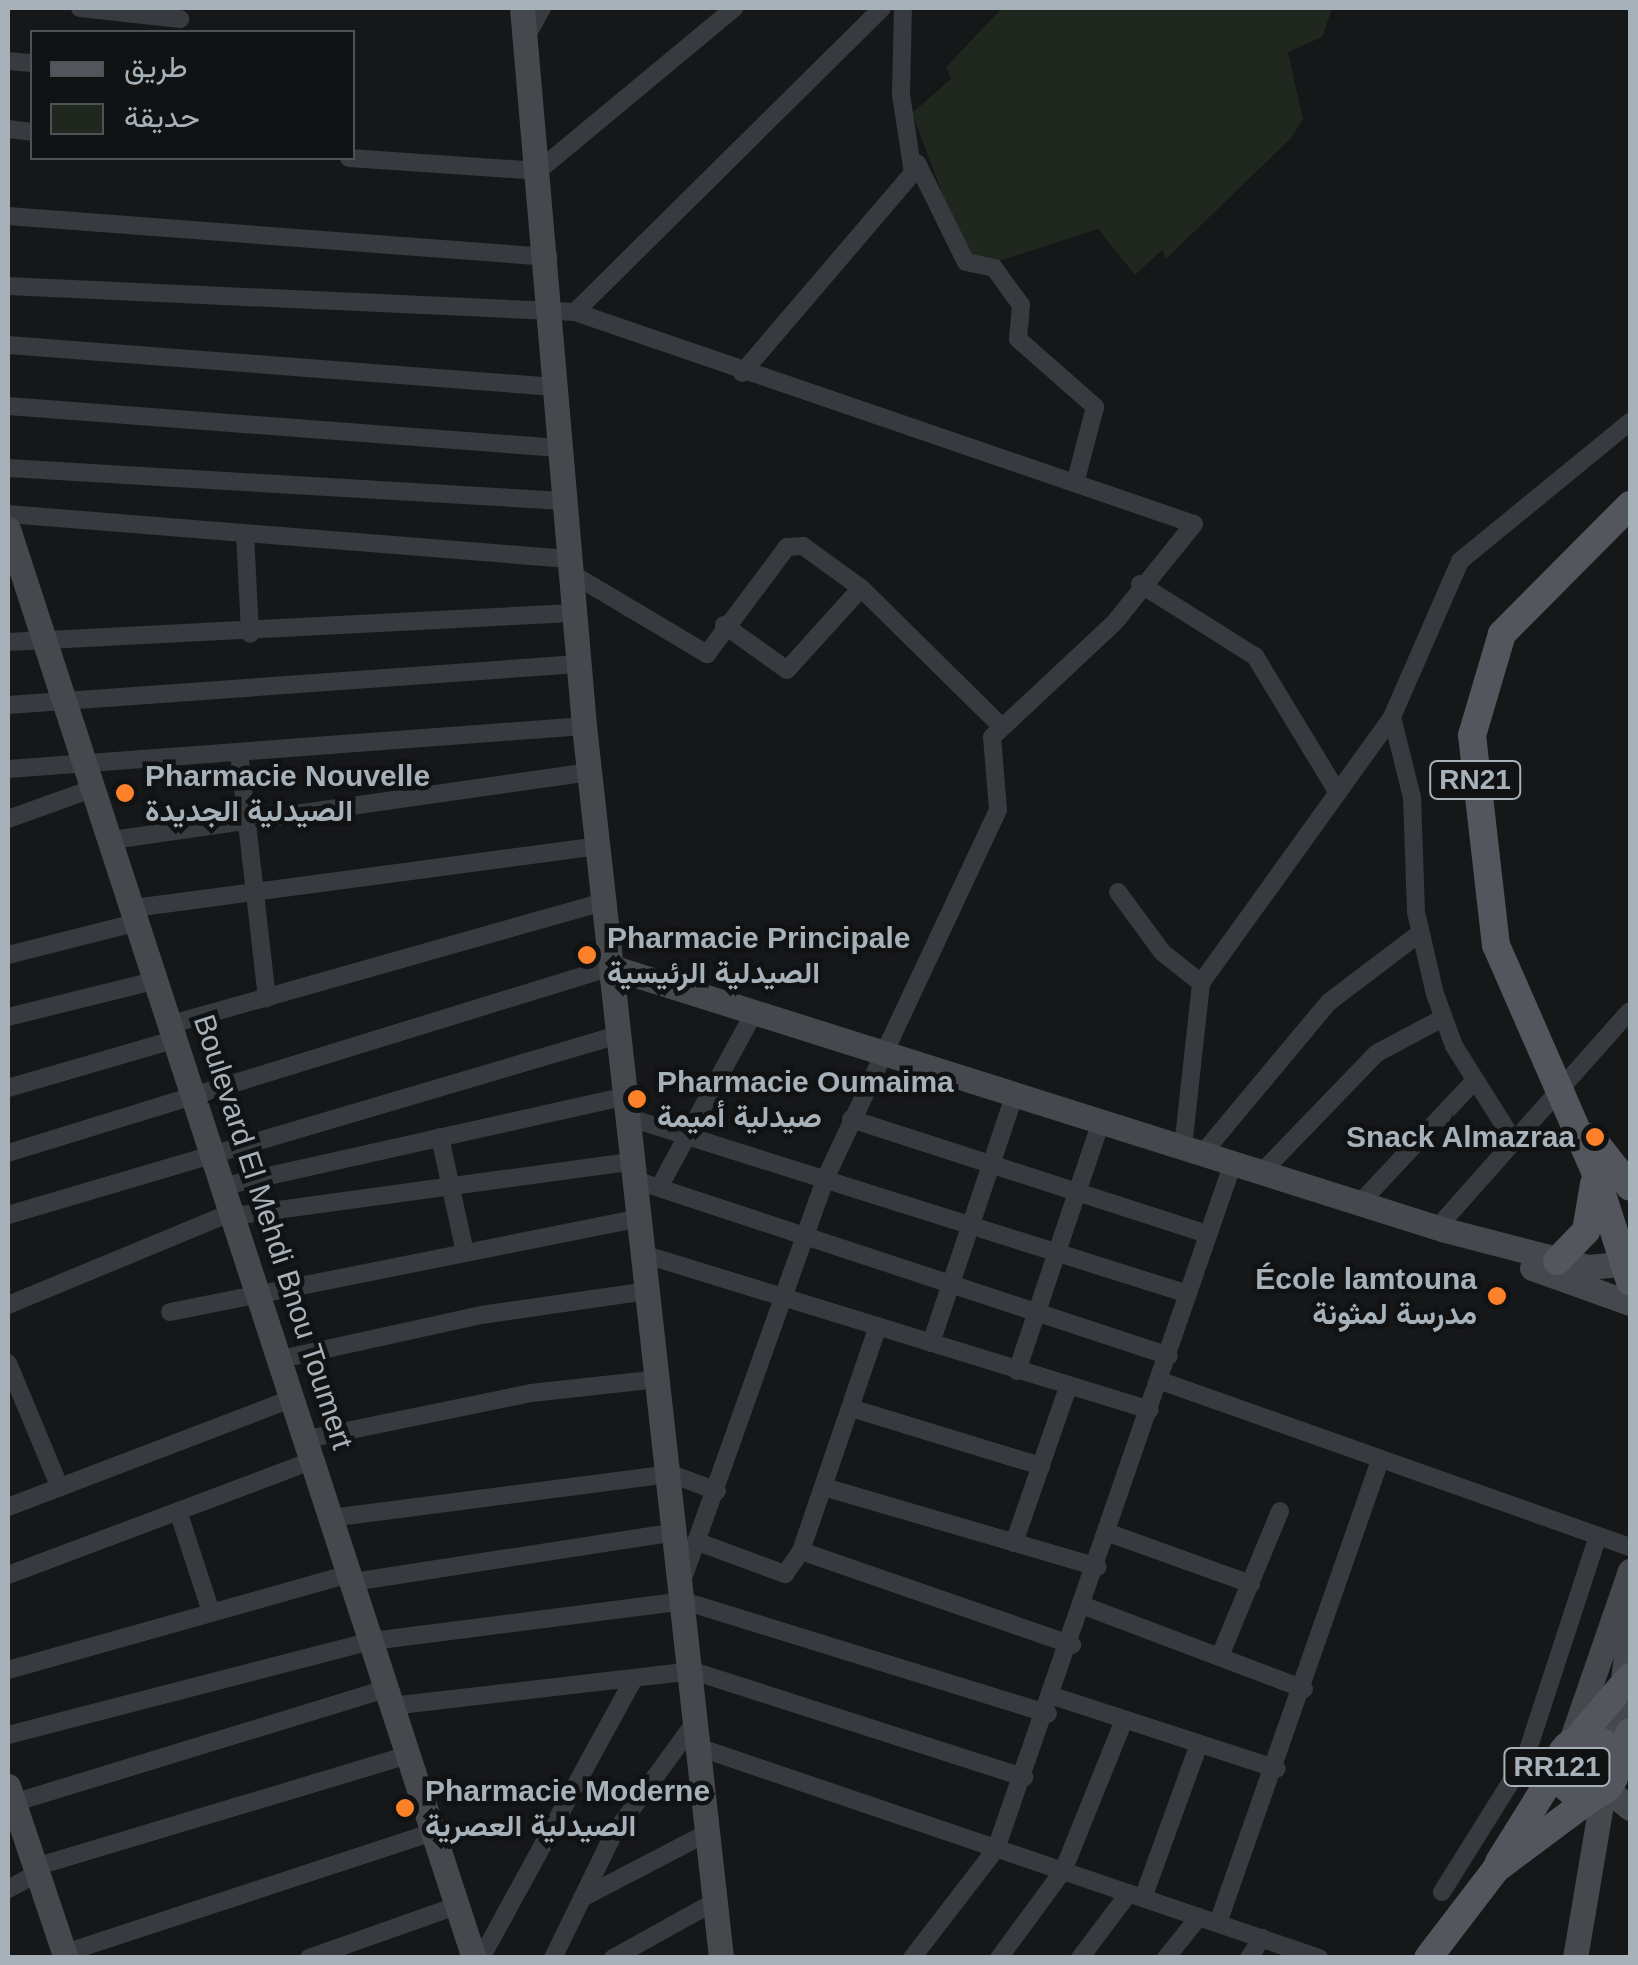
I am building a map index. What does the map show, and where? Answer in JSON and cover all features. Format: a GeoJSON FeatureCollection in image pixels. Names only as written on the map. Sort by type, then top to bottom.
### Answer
{"type":"FeatureCollection","features":[{"type":"Feature","properties":{"kind":"main road","name":"RN21"},"geometry":{"type":"LineString","coordinates":[[1628,1270],[1595,1172],[1496,945],[1474,716],[1502,634],[1630,504]]}},
{"type":"Feature","properties":{"kind":"main road","name":"RN21"},"geometry":{"type":"LineString","coordinates":[[1561,1094],[1630,1186]]}},
{"type":"Feature","properties":{"kind":"main road"},"geometry":{"type":"LineString","coordinates":[[1556,1261],[1586,1232],[1595,1172]]}},
{"type":"Feature","properties":{"kind":"main road","name":"RR121"},"geometry":{"type":"LineString","coordinates":[[1428,1958],[1496,1868],[1574,1741],[1627,1681]]}},
{"type":"Feature","properties":{"kind":"main road","name":"RR121"},"geometry":{"type":"LineString","coordinates":[[1574,1741],[1598,1740],[1606,1781]]}},
{"type":"Feature","properties":{"kind":"main road","name":"RR121"},"geometry":{"type":"LineString","coordinates":[[1557,1768],[1606,1781]]}},
{"type":"Feature","properties":{"kind":"main road","name":"RR121"},"geometry":{"type":"LineString","coordinates":[[1496,1868],[1606,1781]]}},
{"type":"Feature","properties":{"kind":"street"},"geometry":{"type":"LineString","coordinates":[[80,8],[180,20]]}},
{"type":"Feature","properties":{"kind":"street"},"geometry":{"type":"LineString","coordinates":[[522,8],[548,257],[563,315],[555,387],[588,772],[671,1474],[687,1537],[683,1592],[721,1958]]}},
{"type":"Feature","properties":{"kind":"street"},"geometry":{"type":"LineString","coordinates":[[526,37],[542,8]]}},
{"type":"Feature","properties":{"kind":"street"},"geometry":{"type":"LineString","coordinates":[[563,315],[882,8]]}},
{"type":"Feature","properties":{"kind":"street"},"geometry":{"type":"LineString","coordinates":[[903,8],[901,95],[917,162],[966,262],[994,268],[1020,305],[1018,340],[1095,407],[1076,480]]}},
{"type":"Feature","properties":{"kind":"street"},"geometry":{"type":"LineString","coordinates":[[355,158],[538,170],[727,9]]}},
{"type":"Feature","properties":{"kind":"street"},"geometry":{"type":"LineString","coordinates":[[742,373],[917,162]]}},
{"type":"Feature","properties":{"kind":"street"},"geometry":{"type":"LineString","coordinates":[[8,216],[548,257]]}},
{"type":"Feature","properties":{"kind":"street"},"geometry":{"type":"LineString","coordinates":[[8,286],[563,315],[1076,480],[1194,524],[1140,584],[1114,622],[1001,726],[991,744],[998,810],[887,1053],[851,1119],[826,1178],[717,1491],[687,1537]]}},
{"type":"Feature","properties":{"kind":"street"},"geometry":{"type":"LineString","coordinates":[[8,345],[555,387]]}},
{"type":"Feature","properties":{"kind":"street"},"geometry":{"type":"LineString","coordinates":[[8,406],[559,448]]}},
{"type":"Feature","properties":{"kind":"street"},"geometry":{"type":"LineString","coordinates":[[1193,1150],[1200,983],[1392,717],[1460,561],[1630,422]]}},
{"type":"Feature","properties":{"kind":"street"},"geometry":{"type":"LineString","coordinates":[[8,468],[563,502]]}},
{"type":"Feature","properties":{"kind":"street"},"geometry":{"type":"LineString","coordinates":[[8,514],[568,565],[707,654],[724,626],[791,542],[862,588],[1001,726]]}},
{"type":"Feature","properties":{"kind":"street","name":"Boulevard El Mehdi Bnou Toumert"},"geometry":{"type":"LineString","coordinates":[[8,529],[17,579],[48,638],[224,1186],[263,1294],[456,1906],[477,1958]]}},
{"type":"Feature","properties":{"kind":"street"},"geometry":{"type":"LineString","coordinates":[[246,534],[250,634]]}},
{"type":"Feature","properties":{"kind":"street"},"geometry":{"type":"LineString","coordinates":[[1140,584],[1236,640],[1272,675],[1338,793]]}},
{"type":"Feature","properties":{"kind":"street"},"geometry":{"type":"LineString","coordinates":[[724,626],[788,670],[862,588]]}},
{"type":"Feature","properties":{"kind":"street"},"geometry":{"type":"LineString","coordinates":[[8,642],[250,634],[573,613]]}},
{"type":"Feature","properties":{"kind":"street"},"geometry":{"type":"LineString","coordinates":[[8,705],[578,664]]}},
{"type":"Feature","properties":{"kind":"street"},"geometry":{"type":"LineString","coordinates":[[1392,717],[1417,828],[1420,933],[1443,1018],[1474,1081],[1512,1138]]}},
{"type":"Feature","properties":{"kind":"street"},"geometry":{"type":"LineString","coordinates":[[8,769],[86,760],[584,726]]}},
{"type":"Feature","properties":{"kind":"street"},"geometry":{"type":"LineString","coordinates":[[239,752],[267,998]]}},
{"type":"Feature","properties":{"kind":"street"},"geometry":{"type":"LineString","coordinates":[[112,840],[588,772]]}},
{"type":"Feature","properties":{"kind":"street"},"geometry":{"type":"LineString","coordinates":[[8,819],[94,788]]}},
{"type":"Feature","properties":{"kind":"street"},"geometry":{"type":"LineString","coordinates":[[8,955],[136,915],[256,893],[596,846]]}},
{"type":"Feature","properties":{"kind":"street"},"geometry":{"type":"LineString","coordinates":[[1118,892],[1162,952],[1200,983]]}},
{"type":"Feature","properties":{"kind":"street"},"geometry":{"type":"LineString","coordinates":[[8,1088],[267,998],[602,902]]}},
{"type":"Feature","properties":{"kind":"street"},"geometry":{"type":"LineString","coordinates":[[1193,1150],[1329,1002],[1420,933]]}},
{"type":"Feature","properties":{"kind":"street"},"geometry":{"type":"LineString","coordinates":[[8,1153],[611,967],[1441,1229],[1556,1261],[1628,1270]]}},
{"type":"Feature","properties":{"kind":"street"},"geometry":{"type":"LineString","coordinates":[[8,1018],[157,980]]}},
{"type":"Feature","properties":{"kind":"street"},"geometry":{"type":"LineString","coordinates":[[662,1184],[755,1010]]}},
{"type":"Feature","properties":{"kind":"street"},"geometry":{"type":"LineString","coordinates":[[1441,1229],[1512,1138],[1561,1094],[1630,1011]]}},
{"type":"Feature","properties":{"kind":"street"},"geometry":{"type":"LineString","coordinates":[[1262,1172],[1377,1053],[1443,1018]]}},
{"type":"Feature","properties":{"kind":"street"},"geometry":{"type":"LineString","coordinates":[[8,1215],[216,1159],[618,1035]]}},
{"type":"Feature","properties":{"kind":"street"},"geometry":{"type":"LineString","coordinates":[[1360,1203],[1474,1081]]}},
{"type":"Feature","properties":{"kind":"street"},"geometry":{"type":"LineString","coordinates":[[931,1343],[1015,1093]]}},
{"type":"Feature","properties":{"kind":"street"},"geometry":{"type":"LineString","coordinates":[[224,1186],[440,1136],[626,1107],[688,1135],[1188,1294]]}},
{"type":"Feature","properties":{"kind":"street"},"geometry":{"type":"LineString","coordinates":[[851,1119],[1206,1234]]}},
{"type":"Feature","properties":{"kind":"street"},"geometry":{"type":"LineString","coordinates":[[1017,1371],[1074,1190],[1101,1121]]}},
{"type":"Feature","properties":{"kind":"street"},"geometry":{"type":"LineString","coordinates":[[440,1136],[464,1248]]}},
{"type":"Feature","properties":{"kind":"street"},"geometry":{"type":"LineString","coordinates":[[912,1958],[996,1849],[1087,1607],[1206,1234],[1233,1162]]}},
{"type":"Feature","properties":{"kind":"street"},"geometry":{"type":"LineString","coordinates":[[8,1306],[234,1214],[448,1184],[634,1170],[662,1184],[1169,1356]]}},
{"type":"Feature","properties":{"kind":"street"},"geometry":{"type":"LineString","coordinates":[[170,1312],[464,1248],[640,1218]]}},
{"type":"Feature","properties":{"kind":"street"},"geometry":{"type":"LineString","coordinates":[[1441,1229],[1630,1302]]}},
{"type":"Feature","properties":{"kind":"street"},"geometry":{"type":"LineString","coordinates":[[643,1254],[1150,1410]]}},
{"type":"Feature","properties":{"kind":"street"},"geometry":{"type":"LineString","coordinates":[[281,1359],[648,1291]]}},
{"type":"Feature","properties":{"kind":"street"},"geometry":{"type":"LineString","coordinates":[[8,1670],[211,1612],[352,1578],[687,1537],[786,1574],[801,1550],[878,1326]]}},
{"type":"Feature","properties":{"kind":"street"},"geometry":{"type":"LineString","coordinates":[[8,1363],[60,1488]]}},
{"type":"Feature","properties":{"kind":"street"},"geometry":{"type":"LineString","coordinates":[[8,1575],[178,1512],[310,1450],[531,1394],[659,1379]]}},
{"type":"Feature","properties":{"kind":"street"},"geometry":{"type":"LineString","coordinates":[[1161,1381],[1598,1539],[1630,1547]]}},
{"type":"Feature","properties":{"kind":"street"},"geometry":{"type":"LineString","coordinates":[[1014,1543],[1068,1387]]}},
{"type":"Feature","properties":{"kind":"street"},"geometry":{"type":"LineString","coordinates":[[8,1506],[293,1398]]}},
{"type":"Feature","properties":{"kind":"street"},"geometry":{"type":"LineString","coordinates":[[850,1408],[1041,1466]]}},
{"type":"Feature","properties":{"kind":"street"},"geometry":{"type":"LineString","coordinates":[[1166,1958],[1208,1920],[1277,1769],[1380,1460]]}},
{"type":"Feature","properties":{"kind":"street"},"geometry":{"type":"LineString","coordinates":[[331,1518],[671,1474],[717,1491]]}},
{"type":"Feature","properties":{"kind":"street"},"geometry":{"type":"LineString","coordinates":[[824,1487],[1098,1567]]}},
{"type":"Feature","properties":{"kind":"street"},"geometry":{"type":"LineString","coordinates":[[1220,1656],[1280,1511]]}},
{"type":"Feature","properties":{"kind":"street"},"geometry":{"type":"LineString","coordinates":[[178,1512],[211,1612]]}},
{"type":"Feature","properties":{"kind":"street"},"geometry":{"type":"LineString","coordinates":[[1109,1534],[1251,1584]]}},
{"type":"Feature","properties":{"kind":"street"},"geometry":{"type":"LineString","coordinates":[[1442,1892],[1525,1759],[1598,1539]]}},
{"type":"Feature","properties":{"kind":"street"},"geometry":{"type":"LineString","coordinates":[[801,1550],[1072,1645]]}},
{"type":"Feature","properties":{"kind":"street"},"geometry":{"type":"LineString","coordinates":[[1630,1574],[1630,1587]]}},
{"type":"Feature","properties":{"kind":"street"},"geometry":{"type":"LineString","coordinates":[[1574,1741],[1630,1574]]}},
{"type":"Feature","properties":{"kind":"street"},"geometry":{"type":"LineString","coordinates":[[8,1735],[372,1641],[683,1592],[1052,1706],[1124,1720],[1277,1769]]}},
{"type":"Feature","properties":{"kind":"street"},"geometry":{"type":"LineString","coordinates":[[1087,1607],[1304,1688]]}},
{"type":"Feature","properties":{"kind":"street"},"geometry":{"type":"LineString","coordinates":[[1575,1958],[1627,1681],[1630,1627]]}},
{"type":"Feature","properties":{"kind":"street"},"geometry":{"type":"LineString","coordinates":[[432,1832],[66,1955],[10,1795],[389,1698],[693,1671],[1024,1777]]}},
{"type":"Feature","properties":{"kind":"street"},"geometry":{"type":"LineString","coordinates":[[477,1958],[634,1678]]}},
{"type":"Feature","properties":{"kind":"street"},"geometry":{"type":"LineString","coordinates":[[552,1958],[613,1835],[698,1718]]}},
{"type":"Feature","properties":{"kind":"street"},"geometry":{"type":"LineString","coordinates":[[999,1958],[1063,1870],[1124,1720]]}},
{"type":"Feature","properties":{"kind":"street"},"geometry":{"type":"LineString","coordinates":[[1080,1958],[1136,1896],[1199,1744]]}},
{"type":"Feature","properties":{"kind":"street"},"geometry":{"type":"LineString","coordinates":[[701,1748],[1319,1958]]}},
{"type":"Feature","properties":{"kind":"street"},"geometry":{"type":"LineString","coordinates":[[8,1889],[36,1870],[408,1756]]}},
{"type":"Feature","properties":{"kind":"street"},"geometry":{"type":"LineString","coordinates":[[1606,1781],[1630,1810]]}},
{"type":"Feature","properties":{"kind":"street"},"geometry":{"type":"LineString","coordinates":[[582,1898],[709,1832]]}},
{"type":"Feature","properties":{"kind":"street"},"geometry":{"type":"LineString","coordinates":[[613,1958],[716,1900]]}},
{"type":"Feature","properties":{"kind":"street"},"geometry":{"type":"LineString","coordinates":[[309,1958],[456,1906]]}},
{"type":"Feature","properties":{"kind":"street"},"geometry":{"type":"LineString","coordinates":[[1250,1958],[1262,1938]]}},
{"type":"Feature","properties":{"kind":"green space"},"geometry":{"type":"Polygon","coordinates":[[[1002,8],[1332,9],[1322,37],[1288,52],[1303,119],[1291,138],[1166,259],[1162,250],[1135,275],[1098,229],[971,270],[912,113],[951,79],[946,67],[1002,8]]]}},
{"type":"Feature","properties":{"kind":"place","name":"Pharmacie Nouvelle الصيدلية الجديدة"},"geometry":{"type":"Point","coordinates":[125,793]}},
{"type":"Feature","properties":{"kind":"place","name":"Pharmacie Principale الصيدلية الرئيسية"},"geometry":{"type":"Point","coordinates":[587,955]}},
{"type":"Feature","properties":{"kind":"place","name":"Pharmacie Oumaima صيدلية أميمة"},"geometry":{"type":"Point","coordinates":[637,1099]}},
{"type":"Feature","properties":{"kind":"place","name":"Snack Almazraa"},"geometry":{"type":"Point","coordinates":[1595,1137]}},
{"type":"Feature","properties":{"kind":"place","name":"École lamtouna مدرسة لمثونة"},"geometry":{"type":"Point","coordinates":[1497,1296]}},
{"type":"Feature","properties":{"kind":"place","name":"Pharmacie Moderne الصيدلية العصرية"},"geometry":{"type":"Point","coordinates":[405,1808]}}]}
